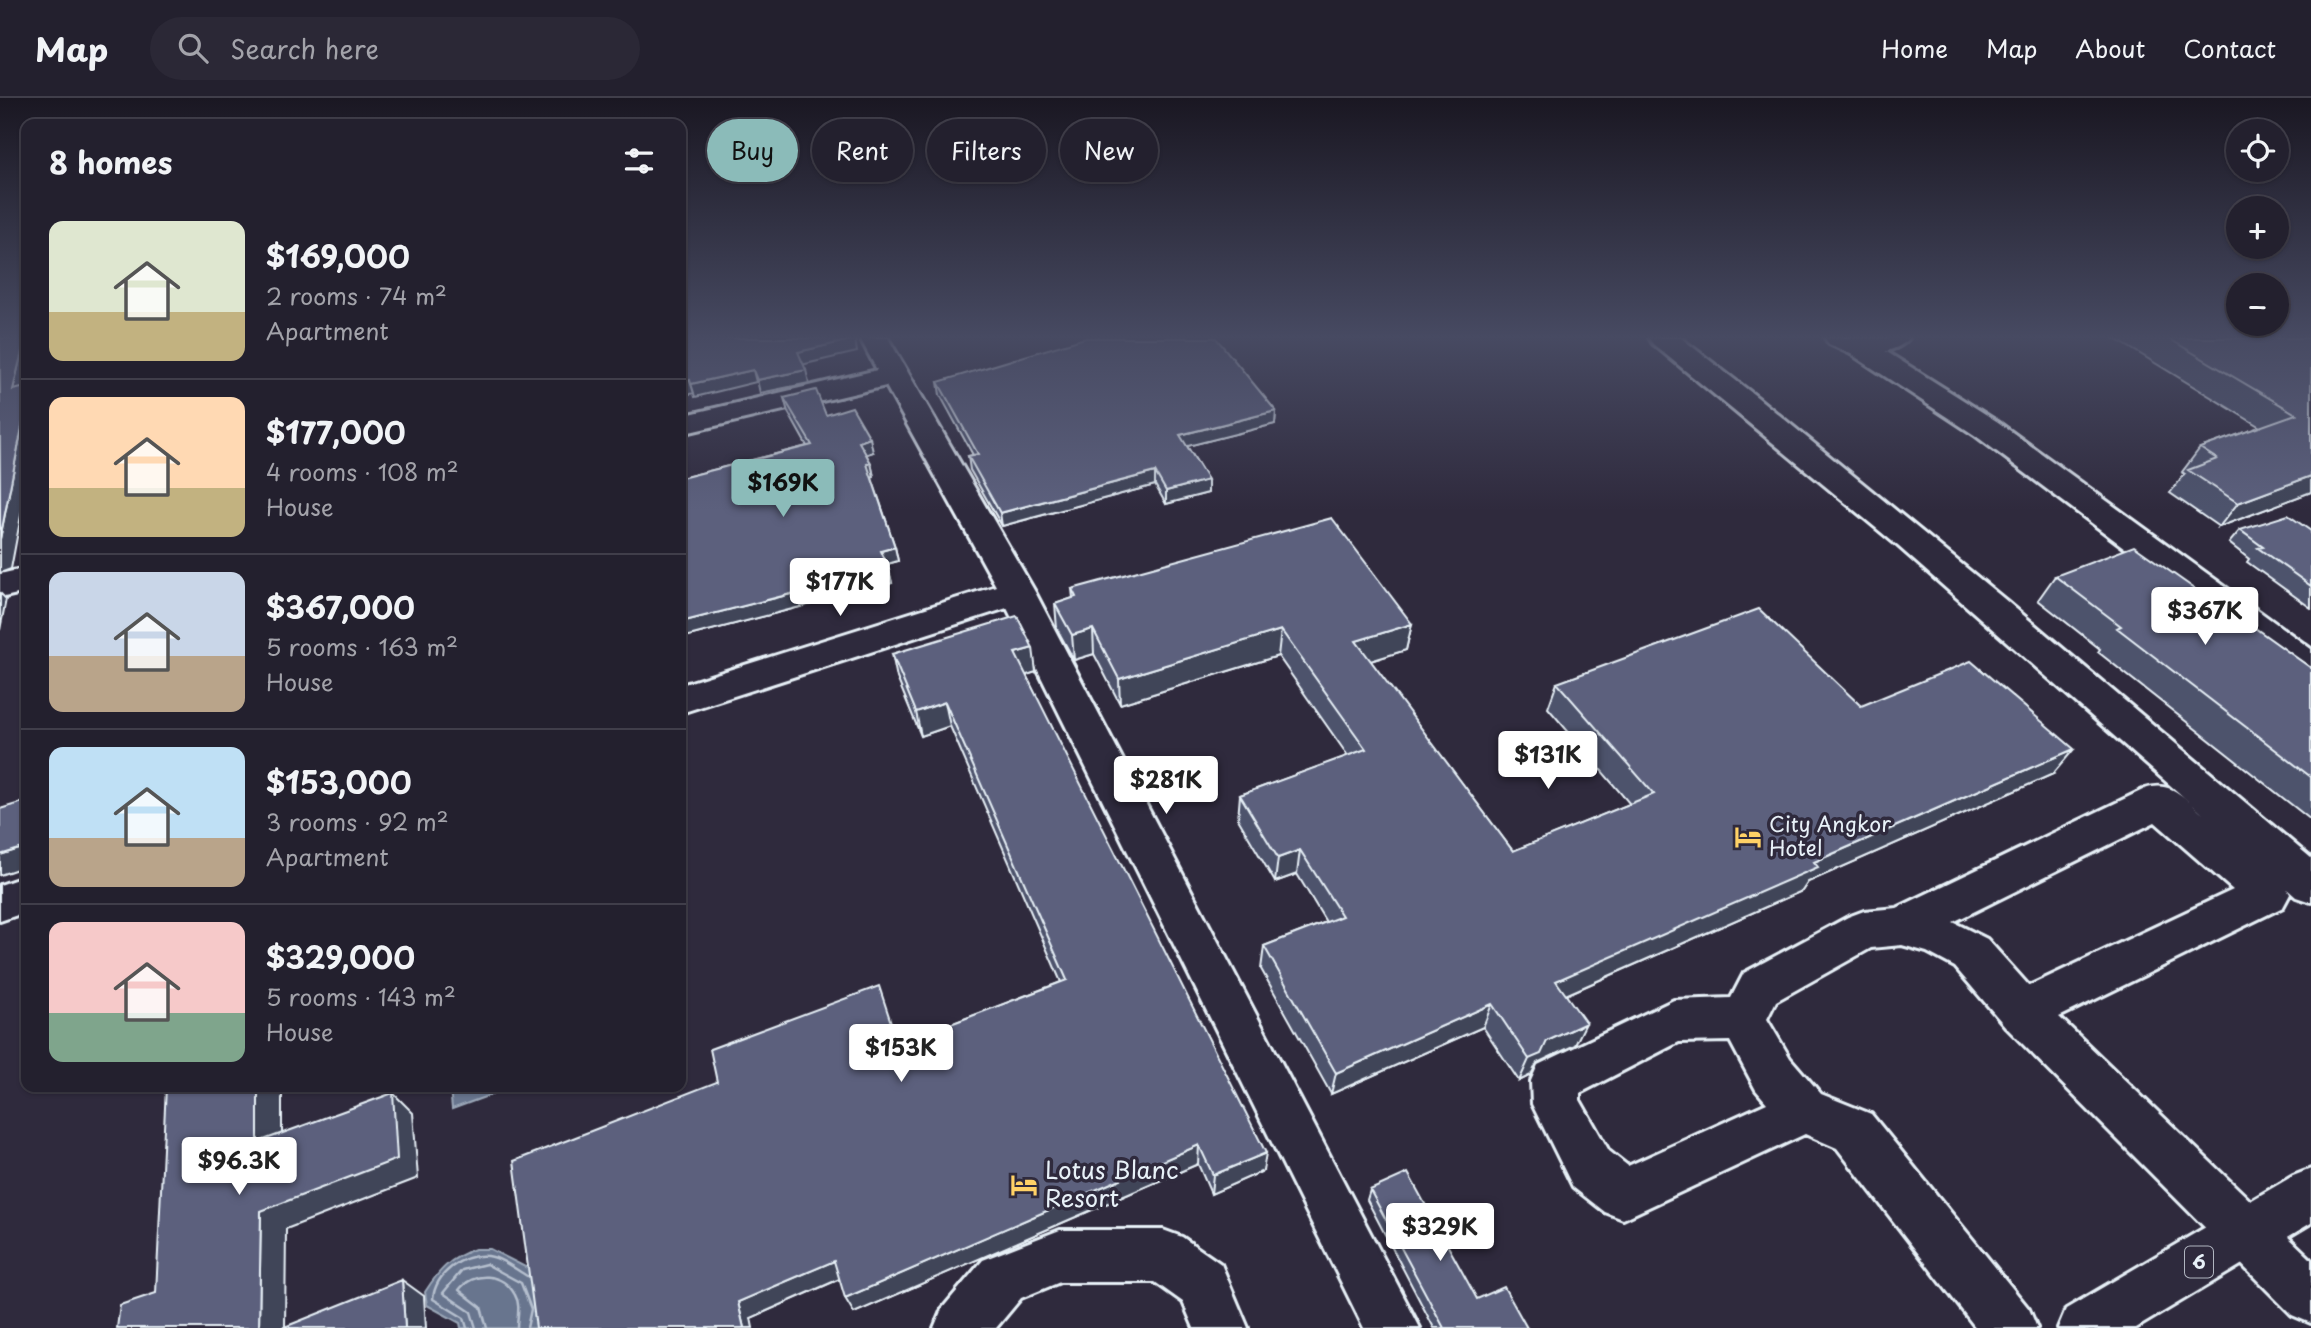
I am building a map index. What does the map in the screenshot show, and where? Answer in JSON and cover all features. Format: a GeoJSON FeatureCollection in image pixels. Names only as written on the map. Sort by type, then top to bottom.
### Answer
{"type":"FeatureCollection","features":[{"type":"Feature","properties":{"kind":"main road"},"geometry":{"type":"LineString","coordinates":[[686,424],[807,395]]}},
{"type":"Feature","properties":{"kind":"main road"},"geometry":{"type":"LineString","coordinates":[[906,395],[1017,592],[1394,1328]]}},
{"type":"Feature","properties":{"kind":"main road"},"geometry":{"type":"LineString","coordinates":[[1737,395],[2037,647],[2311,884]]}},
{"type":"Feature","properties":{"kind":"main road"},"geometry":{"type":"LineString","coordinates":[[1933,395],[1987,429],[2311,668]]}},
{"type":"Feature","properties":{"kind":"main road"},"geometry":{"type":"LineString","coordinates":[[0,586],[21,581]]}},
{"type":"Feature","properties":{"kind":"main road"},"geometry":{"type":"LineString","coordinates":[[686,697],[1017,592]]}},
{"type":"Feature","properties":{"kind":"main road"},"geometry":{"type":"LineString","coordinates":[[2010,1328],[1854,1131],[1804,1110],[1773,1074],[1753,1041],[1744,1018],[1760,987],[1864,930],[1902,926],[2159,801],[2268,894],[2022,1012]]}},
{"type":"Feature","properties":{"kind":"main road"},"geometry":{"type":"LineString","coordinates":[[0,903],[21,896]]}},
{"type":"Feature","properties":{"kind":"main road"},"geometry":{"type":"LineString","coordinates":[[1902,926],[1938,936],[1971,953],[2022,1012],[2311,1296]]}},
{"type":"Feature","properties":{"kind":"main road"},"geometry":{"type":"LineString","coordinates":[[1744,1018],[1674,1021],[1555,1081],[1556,1104],[1591,1169],[1623,1194],[1804,1110]]}},
{"type":"Feature","properties":{"kind":"main road","name":"6"},"geometry":{"type":"LineString","coordinates":[[2085,1328],[2311,1194]]}},
{"type":"Feature","properties":{"kind":"main road"},"geometry":{"type":"LineString","coordinates":[[961,1328],[1002,1279],[1060,1256],[1163,1256],[1202,1283],[1221,1328]]}},
{"type":"Feature","properties":{"kind":"water"},"geometry":{"type":"Polygon","coordinates":[[[450,1092],[498,1092],[452,1109],[450,1092]]]}},
{"type":"Feature","properties":{"kind":"water"},"geometry":{"type":"Polygon","coordinates":[[[475,1249],[490,1249],[533,1271],[542,1328],[461,1328],[460,1323],[427,1305],[425,1292],[440,1271],[459,1256],[475,1249]]]}},
{"type":"Feature","properties":{"kind":"building"},"geometry":{"type":"Polygon","coordinates":[[[0,395],[21,395],[21,432],[0,539],[0,395]]]}},
{"type":"Feature","properties":{"kind":"building"},"geometry":{"type":"Polygon","coordinates":[[[818,395],[826,415],[852,407],[870,438],[859,442],[871,463],[867,464],[895,547],[881,551],[889,569],[686,621],[686,477],[812,445],[784,398],[818,395]]]}},
{"type":"Feature","properties":{"kind":"building"},"geometry":{"type":"Polygon","coordinates":[[[945,395],[1263,395],[1276,411],[1180,435],[1208,480],[1166,491],[1155,472],[1000,513],[968,456],[978,454],[945,395]]]}},
{"type":"Feature","properties":{"kind":"building"},"geometry":{"type":"Polygon","coordinates":[[[2265,395],[2311,395],[2311,476],[2238,503],[2188,470],[2217,459],[2200,448],[2296,414],[2265,395]]]}},
{"type":"Feature","properties":{"kind":"building"},"geometry":{"type":"Polygon","coordinates":[[[2288,515],[2311,531],[2311,586],[2258,548],[2263,547],[2240,530],[2288,515]]]}},
{"type":"Feature","properties":{"kind":"building"},"geometry":{"type":"Polygon","coordinates":[[[1332,518],[1412,624],[1356,641],[1513,851],[1654,794],[1557,683],[1759,609],[1861,706],[1971,661],[2074,749],[1814,862],[1818,867],[1556,981],[1586,1023],[1547,1041],[1541,1054],[1529,1059],[1492,1004],[1336,1073],[1264,946],[1342,916],[1300,850],[1278,858],[1240,795],[1366,749],[1281,630],[1119,679],[1093,629],[1072,635],[1055,604],[1076,597],[1072,589],[1332,518]]]}},
{"type":"Feature","properties":{"kind":"building"},"geometry":{"type":"Polygon","coordinates":[[[2134,546],[2202,594],[2206,593],[2311,668],[2311,777],[2117,628],[2121,626],[2055,576],[2134,546]]]}},
{"type":"Feature","properties":{"kind":"building"},"geometry":{"type":"Polygon","coordinates":[[[1017,616],[1033,648],[1015,653],[1266,1153],[1213,1175],[1199,1145],[845,1298],[834,1261],[738,1302],[744,1328],[536,1328],[514,1161],[717,1082],[710,1049],[879,986],[898,1044],[1067,980],[945,702],[916,712],[892,654],[1017,616]]]}},
{"type":"Feature","properties":{"kind":"building"},"geometry":{"type":"Polygon","coordinates":[[[21,803],[21,849],[0,855],[0,809],[21,803]]]}},
{"type":"Feature","properties":{"kind":"building"},"geometry":{"type":"Polygon","coordinates":[[[166,1092],[258,1092],[258,1142],[393,1093],[397,1159],[261,1211],[259,1328],[117,1328],[120,1305],[156,1293],[166,1092]]]}},
{"type":"Feature","properties":{"kind":"building"},"geometry":{"type":"Polygon","coordinates":[[[1408,1173],[1477,1299],[1504,1287],[1527,1328],[1444,1328],[1370,1190],[1408,1173]]]}},
{"type":"Feature","properties":{"kind":"building"},"geometry":{"type":"Polygon","coordinates":[[[402,1280],[405,1328],[282,1328],[402,1280]]]}},
{"type":"Feature","properties":{"kind":"place","name":"City Angkor Hotel"},"geometry":{"type":"Point","coordinates":[1748,837]}},
{"type":"Feature","properties":{"kind":"place","name":"Lotus Blanc Resort"},"geometry":{"type":"Point","coordinates":[1024,1185]}}]}
